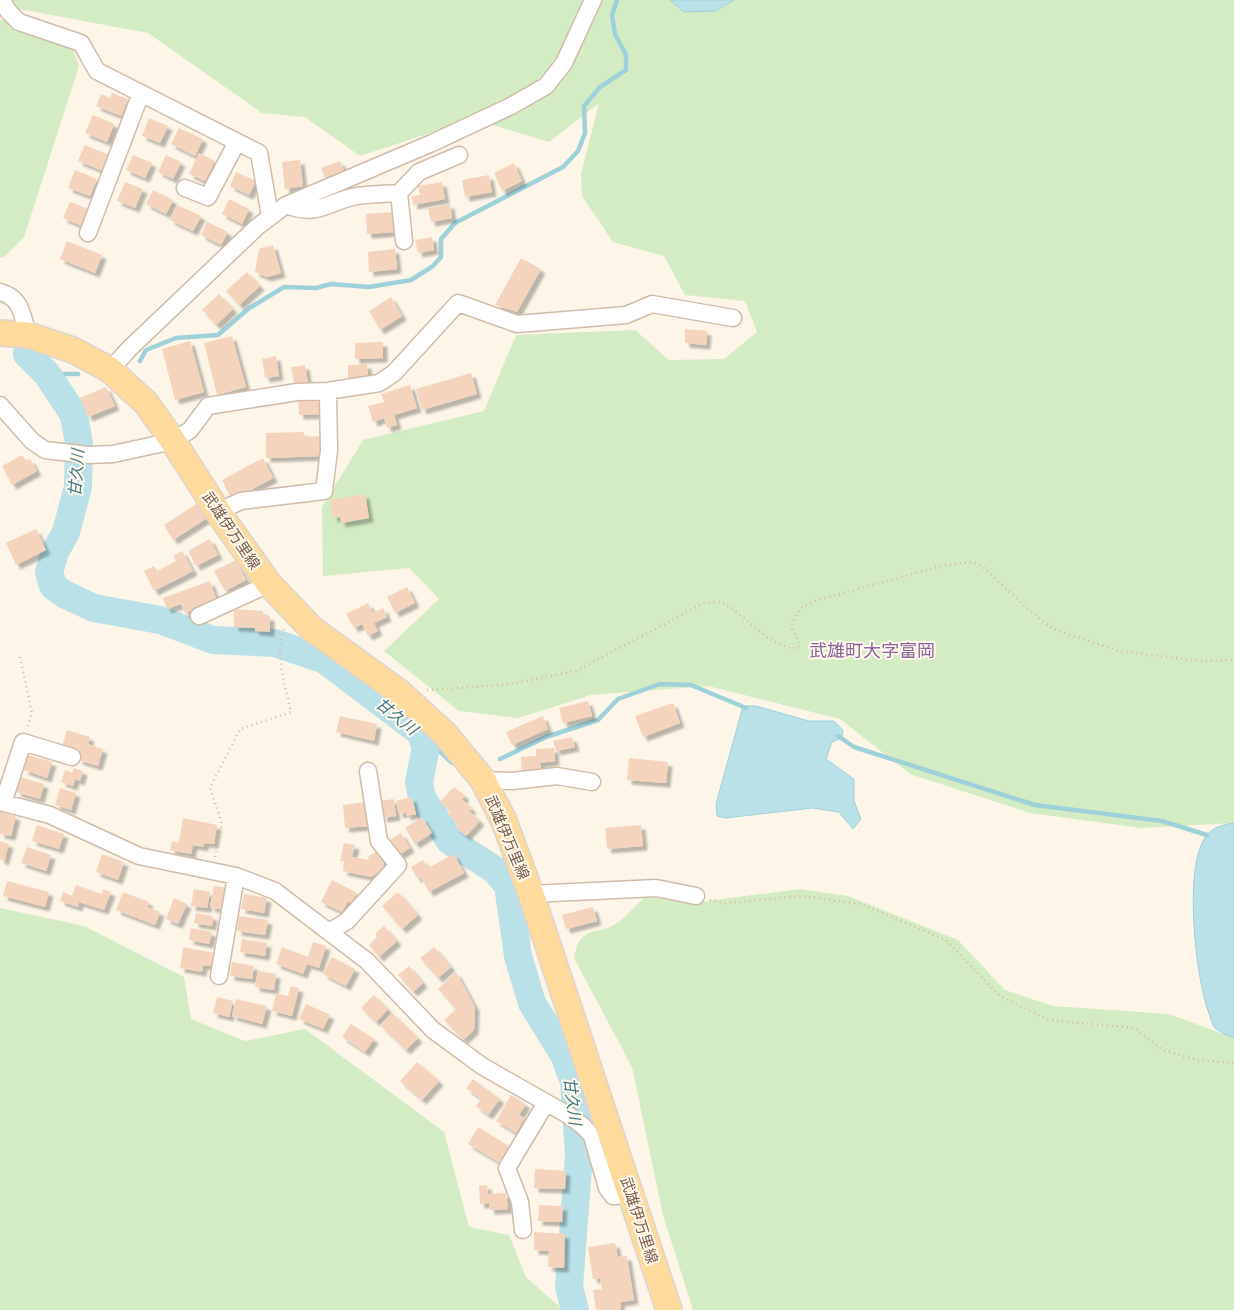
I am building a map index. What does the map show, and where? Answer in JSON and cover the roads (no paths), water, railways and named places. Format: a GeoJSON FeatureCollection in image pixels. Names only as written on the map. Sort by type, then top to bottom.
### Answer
{"type":"FeatureCollection","features":[{"type":"Feature","properties":{"kind":"main road","name":"武雄伊万里線"},"geometry":{"type":"LineString","coordinates":[[0,333],[28,335],[73,350],[110,370],[146,403],[222,518],[269,584],[312,629],[398,692],[445,734],[483,780],[504,821],[532,894],[669,1310]]}},
{"type":"Feature","properties":{"kind":"street"},"geometry":{"type":"LineString","coordinates":[[2,0],[8,11],[19,22],[81,43],[97,71],[259,153],[270,216]]}},
{"type":"Feature","properties":{"kind":"street"},"geometry":{"type":"LineString","coordinates":[[110,370],[130,348],[270,216],[286,205],[441,139],[511,106],[546,86],[564,63],[593,0]]}},
{"type":"Feature","properties":{"kind":"street"},"geometry":{"type":"LineString","coordinates":[[88,233],[141,93]]}},
{"type":"Feature","properties":{"kind":"street"},"geometry":{"type":"LineString","coordinates":[[185,188],[208,197],[237,142]]}},
{"type":"Feature","properties":{"kind":"street"},"geometry":{"type":"LineString","coordinates":[[286,205],[293,208],[318,210],[356,196],[399,193],[418,172],[459,156]]}},
{"type":"Feature","properties":{"kind":"street"},"geometry":{"type":"LineString","coordinates":[[399,193],[404,241]]}},
{"type":"Feature","properties":{"kind":"street"},"geometry":{"type":"LineString","coordinates":[[0,292],[7,294],[19,303],[28,335]]}},
{"type":"Feature","properties":{"kind":"street"},"geometry":{"type":"LineString","coordinates":[[0,406],[32,441],[44,450],[89,455],[114,454],[173,442],[190,430],[208,406],[296,392],[328,391],[379,383],[394,373],[458,303],[518,324],[626,316],[652,304],[733,318]]}},
{"type":"Feature","properties":{"kind":"street"},"geometry":{"type":"LineString","coordinates":[[222,518],[230,506],[241,501],[324,491],[329,450],[328,396]]}},
{"type":"Feature","properties":{"kind":"street"},"geometry":{"type":"LineString","coordinates":[[199,616],[269,584]]}},
{"type":"Feature","properties":{"kind":"street"},"geometry":{"type":"LineString","coordinates":[[72,757],[23,742],[2,803],[50,815],[139,856],[236,876],[275,891],[367,962],[433,1030],[482,1066],[568,1115],[583,1126],[592,1136],[607,1188],[613,1196],[632,1195]]}},
{"type":"Feature","properties":{"kind":"street"},"geometry":{"type":"LineString","coordinates":[[328,932],[347,921],[398,865],[379,841],[368,771]]}},
{"type":"Feature","properties":{"kind":"street"},"geometry":{"type":"LineString","coordinates":[[483,780],[512,781],[557,776],[592,782]]}},
{"type":"Feature","properties":{"kind":"street"},"geometry":{"type":"LineString","coordinates":[[219,976],[236,876]]}},
{"type":"Feature","properties":{"kind":"street"},"geometry":{"type":"LineString","coordinates":[[532,894],[656,888],[696,896]]}},
{"type":"Feature","properties":{"kind":"street"},"geometry":{"type":"LineString","coordinates":[[523,1230],[520,1202],[507,1168],[546,1103]]}},
{"type":"Feature","properties":{"kind":"water"},"geometry":{"type":"Polygon","coordinates":[[[670,0],[734,0],[716,11],[684,12],[670,0]]]}},
{"type":"Feature","properties":{"kind":"water"},"geometry":{"type":"Polygon","coordinates":[[[743,706],[756,706],[809,721],[834,721],[843,730],[842,738],[832,742],[826,759],[854,779],[854,801],[861,819],[853,829],[839,812],[813,808],[725,818],[717,816],[716,804],[743,706]]]}},
{"type":"Feature","properties":{"kind":"water"},"geometry":{"type":"Polygon","coordinates":[[[1234,823],[1234,1038],[1214,1027],[1205,1000],[1196,952],[1193,896],[1199,850],[1207,835],[1216,828],[1234,823]]]}},
{"type":"Feature","properties":{"kind":"waterway"},"geometry":{"type":"LineString","coordinates":[[140,361],[146,350],[176,338],[218,335],[248,309],[284,287],[316,288],[331,284],[369,287],[411,280],[433,266],[441,257],[441,239],[455,223],[563,167],[578,151],[585,133],[584,106],[600,87],[626,70],[626,55],[615,34],[612,15],[617,0]]}},
{"type":"Feature","properties":{"kind":"waterway","name":"甘久川"},"geometry":{"type":"LineString","coordinates":[[27,354],[47,374],[74,415],[79,444],[78,487],[66,532],[55,552],[49,572],[53,586],[64,594],[94,608],[160,620],[213,640],[275,643],[325,660],[420,732],[426,747],[419,782],[422,798],[450,841],[495,870],[508,885],[518,956],[532,1003],[564,1055],[574,1082],[579,1155],[569,1287],[575,1310]]}},
{"type":"Feature","properties":{"kind":"waterway"},"geometry":{"type":"LineString","coordinates":[[47,374],[78,374]]}},
{"type":"Feature","properties":{"kind":"waterway"},"geometry":{"type":"LineString","coordinates":[[500,759],[546,737],[598,720],[618,699],[660,684],[691,685],[746,708]]}},
{"type":"Feature","properties":{"kind":"waterway"},"geometry":{"type":"LineString","coordinates":[[420,732],[452,763]]}},
{"type":"Feature","properties":{"kind":"waterway"},"geometry":{"type":"LineString","coordinates":[[838,736],[854,747],[1035,805],[1162,821],[1207,835]]}},
{"type":"Feature","properties":{"kind":"district","name":"武雄町大字富岡"},"geometry":{"type":"Point","coordinates":[872,650]}}]}
